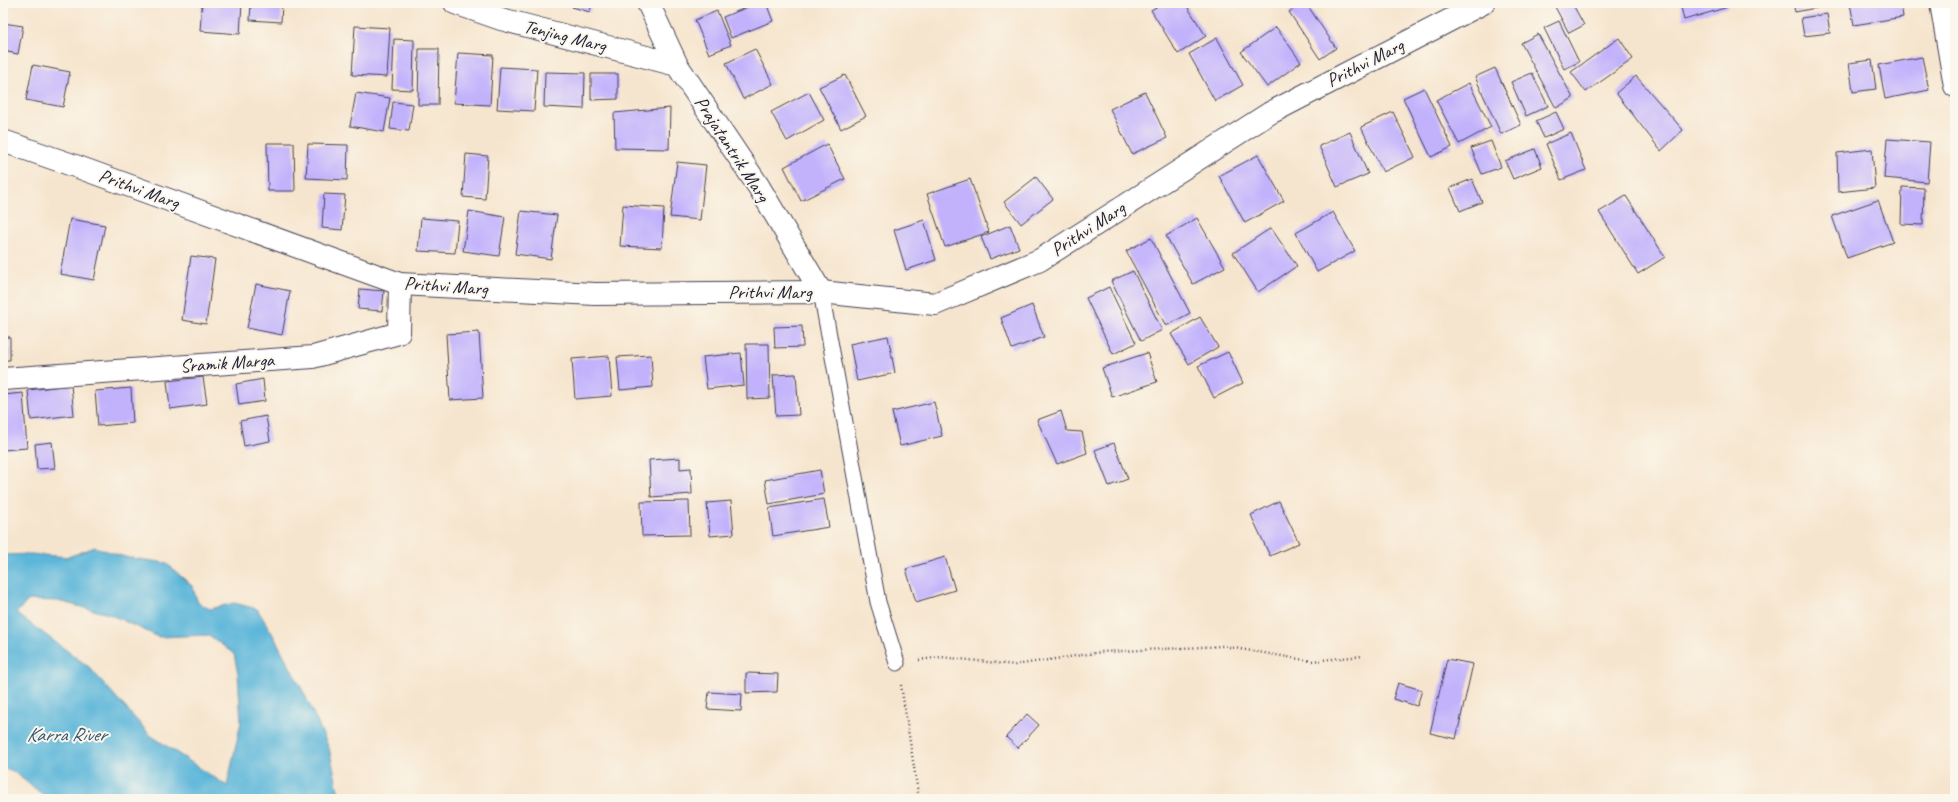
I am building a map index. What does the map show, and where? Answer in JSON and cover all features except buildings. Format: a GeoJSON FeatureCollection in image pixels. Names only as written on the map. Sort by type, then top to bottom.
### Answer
{"type":"FeatureCollection","features":[{"type":"Feature","properties":{"kind":"street","name":"Tenjing Marg"},"geometry":{"type":"LineString","coordinates":[[455,3],[501,20],[677,65]]}},
{"type":"Feature","properties":{"kind":"street","name":"Prajatantrik Marg"},"geometry":{"type":"LineString","coordinates":[[648,3],[677,65],[759,187],[821,292]]}},
{"type":"Feature","properties":{"kind":"street","name":"Prithvi Marg"},"geometry":{"type":"LineString","coordinates":[[3,141],[400,284],[595,294],[821,292],[934,304],[1040,260],[1270,112],[1483,3]]}},
{"type":"Feature","properties":{"kind":"street"},"geometry":{"type":"LineString","coordinates":[[1941,3],[1955,86]]}},
{"type":"Feature","properties":{"kind":"street","name":"Sramik Marga"},"geometry":{"type":"LineString","coordinates":[[3,379],[313,357],[399,333],[400,284]]}},
{"type":"Feature","properties":{"kind":"lane"},"geometry":{"type":"LineString","coordinates":[[821,292],[878,602],[896,663]]}},
{"type":"Feature","properties":{"kind":"path"},"geometry":{"type":"LineString","coordinates":[[919,799],[896,663],[941,656],[1015,665],[1102,652],[1223,646],[1311,661],[1363,656]]}},
{"type":"Feature","properties":{"kind":"water","name":"Karra River"},"geometry":{"type":"Polygon","coordinates":[[[95,547],[125,557],[166,563],[192,586],[198,603],[210,609],[234,603],[257,609],[272,633],[305,695],[329,748],[340,799],[49,799],[11,770],[3,768],[3,555],[30,554],[68,557],[95,547]],[[29,600],[16,613],[89,667],[150,735],[227,786],[241,722],[238,674],[234,654],[209,635],[159,637],[109,614],[58,601],[29,600]]]}}]}
